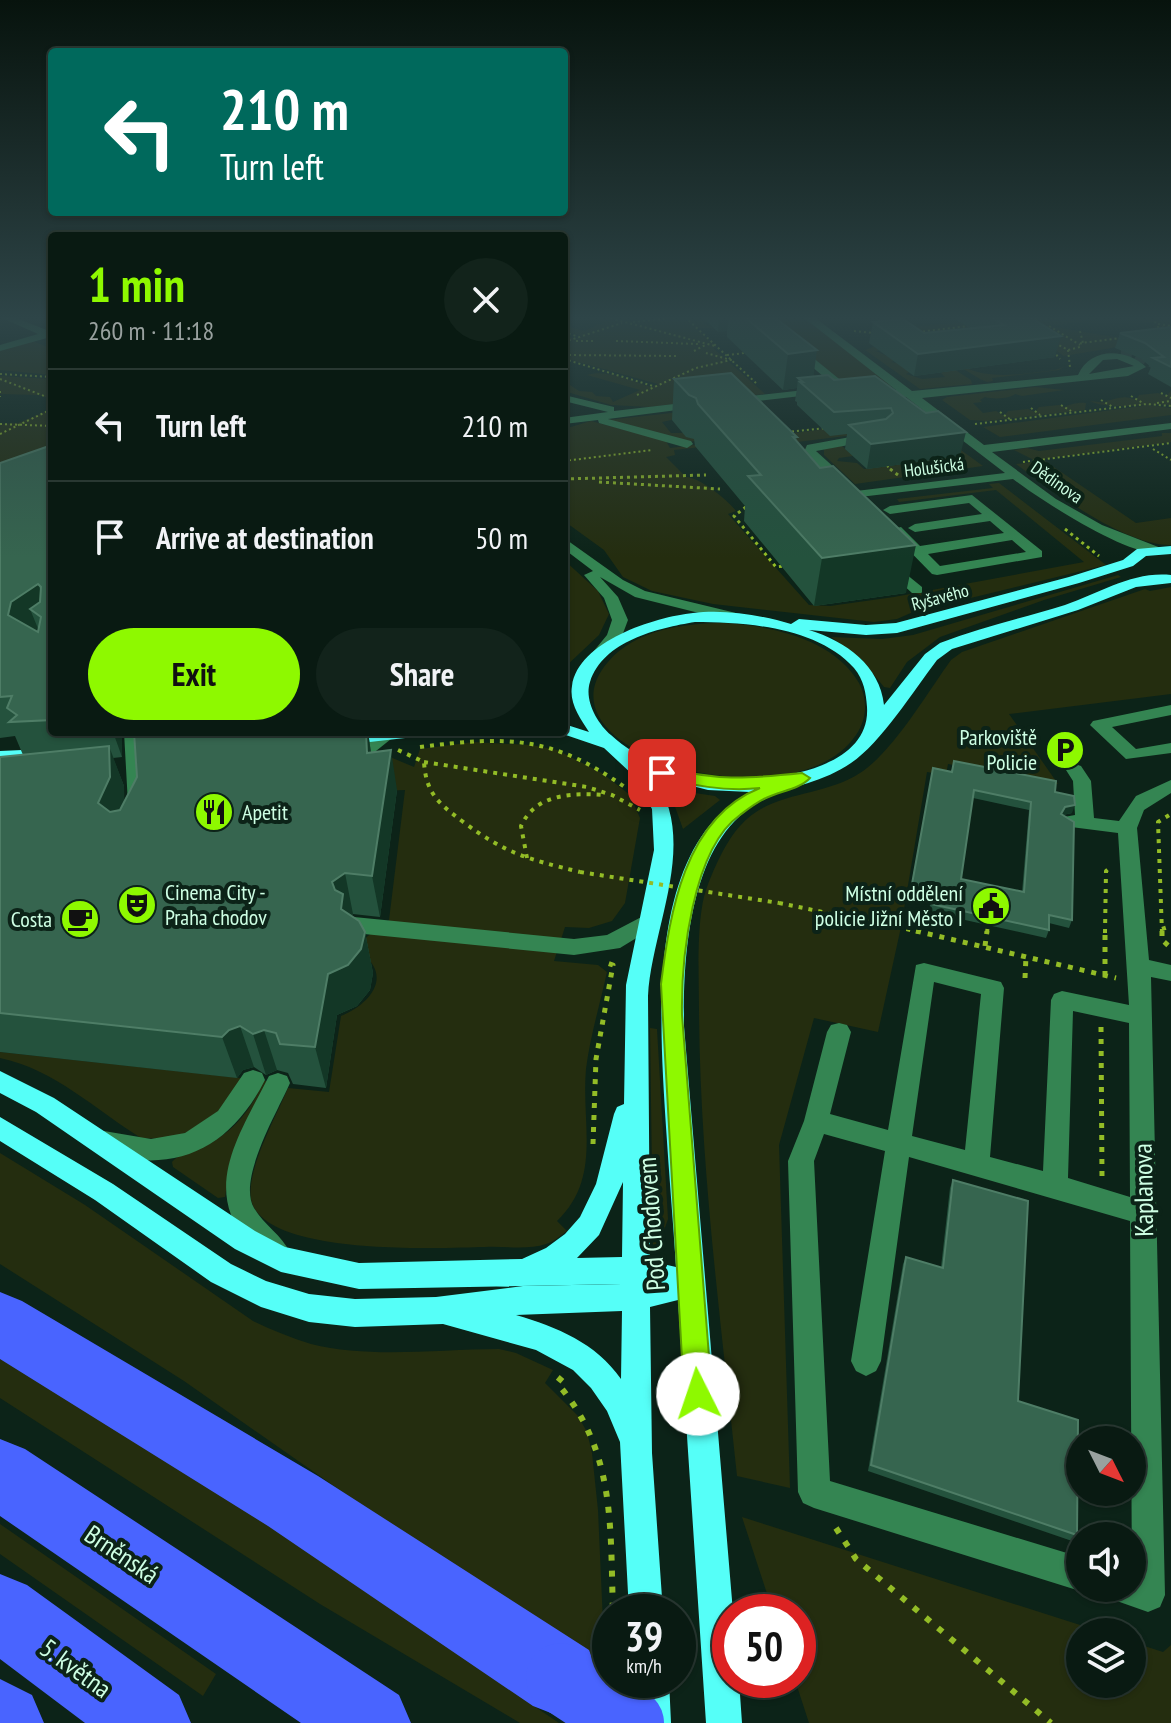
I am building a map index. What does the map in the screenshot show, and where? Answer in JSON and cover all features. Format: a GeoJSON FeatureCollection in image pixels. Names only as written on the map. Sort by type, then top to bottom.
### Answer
{"type":"FeatureCollection","features":[{"type":"Feature","properties":{"kind":"highway"},"geometry":{"type":"LineString","coordinates":[[0,1323],[293,1501],[629,1723]]}},
{"type":"Feature","properties":{"kind":"highway","name":"Brněnská"},"geometry":{"type":"LineString","coordinates":[[0,1474],[371,1723]]}},
{"type":"Feature","properties":{"kind":"highway","name":"5. května"},"geometry":{"type":"LineString","coordinates":[[0,1612],[151,1723]]}},
{"type":"Feature","properties":{"kind":"main road","name":"Ryšavého"},"geometry":{"type":"LineString","coordinates":[[741,618],[866,630],[897,628],[1074,580],[1135,558],[1142,552],[1166,550]]}},
{"type":"Feature","properties":{"kind":"main road"},"geometry":{"type":"LineString","coordinates":[[1135,558],[1141,569],[1170,579]]}},
{"type":"Feature","properties":{"kind":"main road"},"geometry":{"type":"LineString","coordinates":[[568,731],[617,750],[662,773],[701,782],[757,785],[802,778],[842,761],[867,739],[923,667],[946,646],[1077,606],[1128,584],[1170,579]]}},
{"type":"Feature","properties":{"kind":"main road"},"geometry":{"type":"LineString","coordinates":[[568,679],[623,637],[661,622],[695,617],[741,618],[805,632],[835,647],[856,664],[867,678],[877,702],[876,721],[867,739]]}},
{"type":"Feature","properties":{"kind":"main road"},"geometry":{"type":"LineString","coordinates":[[598,655],[582,682],[582,704],[591,725],[617,750]]}},
{"type":"Feature","properties":{"kind":"main road"},"geometry":{"type":"LineString","coordinates":[[321,743],[390,746],[407,736]]}},
{"type":"Feature","properties":{"kind":"main road","name":"Pod Chodovem"},"geometry":{"type":"LineString","coordinates":[[617,750],[652,785],[665,821],[665,858],[637,976],[634,1083],[636,1453],[645,1594]]}},
{"type":"Feature","properties":{"kind":"main road"},"geometry":{"type":"LineString","coordinates":[[0,757],[22,755]]}},
{"type":"Feature","properties":{"kind":"main road","name":"Pod Chodovem"},"geometry":{"type":"LineString","coordinates":[[724,1723],[689,1284],[672,1015],[672,968],[678,923],[698,864],[715,828],[732,812],[759,795],[802,778]]}},
{"type":"Feature","properties":{"kind":"main road"},"geometry":{"type":"LineString","coordinates":[[0,1081],[28,1094],[226,1228],[281,1259],[359,1276],[512,1271],[634,1284],[689,1284]]}},
{"type":"Feature","properties":{"kind":"main road"},"geometry":{"type":"LineString","coordinates":[[512,1271],[553,1259],[596,1219],[607,1193],[634,1083]]}},
{"type":"Feature","properties":{"kind":"main road"},"geometry":{"type":"LineString","coordinates":[[0,1128],[104,1192],[221,1273],[261,1293],[309,1308],[355,1313],[436,1311],[634,1284]]}},
{"type":"Feature","properties":{"kind":"main road"},"geometry":{"type":"LineString","coordinates":[[436,1311],[540,1334],[578,1357],[599,1375],[619,1401],[636,1453]]}},
{"type":"Feature","properties":{"kind":"main road"},"geometry":{"type":"LineString","coordinates":[[652,1698],[653,1723]]}},
{"type":"Feature","properties":{"kind":"street"},"geometry":{"type":"LineString","coordinates":[[568,421],[758,397]]}},
{"type":"Feature","properties":{"kind":"street","name":"Dědinova"},"geometry":{"type":"LineString","coordinates":[[914,397],[1015,469],[1051,502],[1121,543],[1135,558]]}},
{"type":"Feature","properties":{"kind":"street"},"geometry":{"type":"LineString","coordinates":[[568,399],[589,406],[638,411]]}},
{"type":"Feature","properties":{"kind":"street"},"geometry":{"type":"LineString","coordinates":[[581,419],[591,413],[589,406]]}},
{"type":"Feature","properties":{"kind":"street"},"geometry":{"type":"LineString","coordinates":[[920,417],[938,415]]}},
{"type":"Feature","properties":{"kind":"street"},"geometry":{"type":"LineString","coordinates":[[599,420],[687,444]]}},
{"type":"Feature","properties":{"kind":"street"},"geometry":{"type":"LineString","coordinates":[[954,427],[971,424]]}},
{"type":"Feature","properties":{"kind":"street"},"geometry":{"type":"LineString","coordinates":[[984,449],[1171,426]]}},
{"type":"Feature","properties":{"kind":"street"},"geometry":{"type":"LineString","coordinates":[[877,509],[972,499],[1037,554],[937,571],[877,509],[856,495],[810,452],[811,448],[827,443],[880,436]]}},
{"type":"Feature","properties":{"kind":"street","name":"Holušická"},"geometry":{"type":"LineString","coordinates":[[856,495],[1015,469]]}},
{"type":"Feature","properties":{"kind":"street"},"geometry":{"type":"LineString","coordinates":[[915,528],[993,517]]}},
{"type":"Feature","properties":{"kind":"street","name":"Dědinova"},"geometry":{"type":"LineString","coordinates":[[1097,528],[1166,550]]}},
{"type":"Feature","properties":{"kind":"street"},"geometry":{"type":"LineString","coordinates":[[879,535],[896,530]]}},
{"type":"Feature","properties":{"kind":"street"},"geometry":{"type":"LineString","coordinates":[[918,551],[1015,535]]}},
{"type":"Feature","properties":{"kind":"street"},"geometry":{"type":"LineString","coordinates":[[568,545],[618,583],[640,594],[741,618]]}},
{"type":"Feature","properties":{"kind":"street"},"geometry":{"type":"LineString","coordinates":[[568,558],[604,588],[618,609],[618,627],[598,655]]}},
{"type":"Feature","properties":{"kind":"street"},"geometry":{"type":"LineString","coordinates":[[883,558],[917,590]]}},
{"type":"Feature","properties":{"kind":"street"},"geometry":{"type":"LineString","coordinates":[[1171,710],[1099,725],[1132,755],[1171,748]]}},
{"type":"Feature","properties":{"kind":"street"},"geometry":{"type":"LineString","coordinates":[[133,736],[138,818]]}},
{"type":"Feature","properties":{"kind":"street"},"geometry":{"type":"LineString","coordinates":[[361,760],[363,753],[390,746]]}},
{"type":"Feature","properties":{"kind":"street"},"geometry":{"type":"LineString","coordinates":[[1075,770],[1082,781],[1078,822],[1127,828],[1129,818],[1146,795],[1171,786]]}},
{"type":"Feature","properties":{"kind":"street","name":"Kaplanova"},"geometry":{"type":"LineString","coordinates":[[1127,828],[1140,975],[1146,1594]]}},
{"type":"Feature","properties":{"kind":"street"},"geometry":{"type":"LineString","coordinates":[[354,925],[574,947],[612,942],[649,921]]}},
{"type":"Feature","properties":{"kind":"street"},"geometry":{"type":"LineString","coordinates":[[866,1361],[924,971],[993,988],[976,1164]]}},
{"type":"Feature","properties":{"kind":"street"},"geometry":{"type":"LineString","coordinates":[[1140,975],[1171,973]]}},
{"type":"Feature","properties":{"kind":"street"},"geometry":{"type":"LineString","coordinates":[[1055,1186],[1062,1000],[1140,1016]]}},
{"type":"Feature","properties":{"kind":"street"},"geometry":{"type":"LineString","coordinates":[[839,1032],[816,1121],[801,1161],[814,1492],[1066,1570]]}},
{"type":"Feature","properties":{"kind":"street"},"geometry":{"type":"LineString","coordinates":[[98,1140],[115,1146],[151,1150],[173,1149],[196,1141],[218,1129],[265,1081],[237,1194],[242,1211],[252,1226],[281,1259]]}},
{"type":"Feature","properties":{"kind":"street"},"geometry":{"type":"LineString","coordinates":[[816,1121],[1143,1213]]}},
{"type":"Feature","properties":{"kind":"path"},"geometry":{"type":"LineString","coordinates":[[627,400],[633,397]]}},
{"type":"Feature","properties":{"kind":"path"},"geometry":{"type":"LineString","coordinates":[[1134,397],[1146,404],[1171,406]]}},
{"type":"Feature","properties":{"kind":"path"},"geometry":{"type":"LineString","coordinates":[[1101,400],[1115,408]]}},
{"type":"Feature","properties":{"kind":"path"},"geometry":{"type":"LineString","coordinates":[[971,424],[1171,400]]}},
{"type":"Feature","properties":{"kind":"path"},"geometry":{"type":"LineString","coordinates":[[1061,405],[1073,413]]}},
{"type":"Feature","properties":{"kind":"path"},"geometry":{"type":"LineString","coordinates":[[1031,408],[1042,416]]}},
{"type":"Feature","properties":{"kind":"path"},"geometry":{"type":"LineString","coordinates":[[0,434],[48,411]]}},
{"type":"Feature","properties":{"kind":"path"},"geometry":{"type":"LineString","coordinates":[[1000,412],[1011,420]]}},
{"type":"Feature","properties":{"kind":"path"},"geometry":{"type":"LineString","coordinates":[[0,424],[48,426]]}},
{"type":"Feature","properties":{"kind":"path"},"geometry":{"type":"LineString","coordinates":[[783,433],[827,428]]}},
{"type":"Feature","properties":{"kind":"path"},"geometry":{"type":"LineString","coordinates":[[1015,469],[1171,443]]}},
{"type":"Feature","properties":{"kind":"path"},"geometry":{"type":"LineString","coordinates":[[568,460],[687,444]]}},
{"type":"Feature","properties":{"kind":"path"},"geometry":{"type":"LineString","coordinates":[[1153,449],[1171,460]]}},
{"type":"Feature","properties":{"kind":"path"},"geometry":{"type":"LineString","coordinates":[[586,480],[706,475]]}},
{"type":"Feature","properties":{"kind":"path"},"geometry":{"type":"LineString","coordinates":[[568,479],[720,489]]}},
{"type":"Feature","properties":{"kind":"path"},"geometry":{"type":"LineString","coordinates":[[888,481],[903,479]]}},
{"type":"Feature","properties":{"kind":"path"},"geometry":{"type":"LineString","coordinates":[[746,507],[734,516],[776,567],[786,565]]}},
{"type":"Feature","properties":{"kind":"path"},"geometry":{"type":"LineString","coordinates":[[1054,520],[1107,562]]}},
{"type":"Feature","properties":{"kind":"path"},"geometry":{"type":"LineString","coordinates":[[390,746],[478,740],[553,745],[583,758],[627,789]]}},
{"type":"Feature","properties":{"kind":"path"},"geometry":{"type":"LineString","coordinates":[[390,746],[424,762],[587,787],[612,795],[644,812],[636,801]]}},
{"type":"Feature","properties":{"kind":"path"},"geometry":{"type":"LineString","coordinates":[[424,762],[425,782],[439,803],[495,846],[527,859],[580,872],[779,903],[985,946],[1105,976],[1140,975]]}},
{"type":"Feature","properties":{"kind":"path"},"geometry":{"type":"LineString","coordinates":[[527,859],[520,829],[529,810],[573,793],[612,795]]}},
{"type":"Feature","properties":{"kind":"path"},"geometry":{"type":"LineString","coordinates":[[1171,814],[1158,822],[1162,940],[1171,948]]}},
{"type":"Feature","properties":{"kind":"path"},"geometry":{"type":"LineString","coordinates":[[1105,976],[1106,871],[1117,863]]}},
{"type":"Feature","properties":{"kind":"path"},"geometry":{"type":"LineString","coordinates":[[635,883],[639,868]]}},
{"type":"Feature","properties":{"kind":"path"},"geometry":{"type":"LineString","coordinates":[[985,946],[988,924]]}},
{"type":"Feature","properties":{"kind":"path"},"geometry":{"type":"LineString","coordinates":[[1162,929],[1171,926]]}},
{"type":"Feature","properties":{"kind":"path"},"geometry":{"type":"LineString","coordinates":[[1025,978],[1026,956]]}},
{"type":"Feature","properties":{"kind":"path"},"geometry":{"type":"LineString","coordinates":[[593,961],[613,965],[596,1059],[593,1149]]}},
{"type":"Feature","properties":{"kind":"path"},"geometry":{"type":"LineString","coordinates":[[1101,1008],[1102,1201]]}},
{"type":"Feature","properties":{"kind":"path"},"geometry":{"type":"LineString","coordinates":[[562,1377],[557,1383],[581,1407],[599,1444],[608,1510],[612,1594]]}},
{"type":"Feature","properties":{"kind":"path"},"geometry":{"type":"LineString","coordinates":[[814,1492],[856,1559],[1051,1723]]}},
{"type":"Feature","properties":{"kind":"green space"},"geometry":{"type":"Polygon","coordinates":[[[586,397],[610,397],[613,402],[623,397],[735,397],[650,407],[611,405],[586,397]]]}},
{"type":"Feature","properties":{"kind":"green space"},"geometry":{"type":"Polygon","coordinates":[[[984,397],[980,400],[982,402],[973,403],[983,413],[996,411],[1004,416],[1008,411],[1028,409],[1035,412],[1039,407],[1059,405],[1067,408],[1086,403],[1085,410],[987,421],[970,420],[942,400],[984,397]]]}},
{"type":"Feature","properties":{"kind":"green space"},"geometry":{"type":"Polygon","coordinates":[[[1122,397],[1136,400],[1138,397],[1171,397],[1171,405],[1118,406],[1090,401],[1108,403],[1106,401],[1122,397]]]}},
{"type":"Feature","properties":{"kind":"green space"},"geometry":{"type":"Polygon","coordinates":[[[1149,405],[1171,408],[1171,415],[1000,437],[983,427],[1149,405]]]}},
{"type":"Feature","properties":{"kind":"green space"},"geometry":{"type":"Polygon","coordinates":[[[736,406],[662,422],[671,433],[773,432],[688,442],[607,420],[736,406]]]}},
{"type":"Feature","properties":{"kind":"green space"},"geometry":{"type":"Polygon","coordinates":[[[48,411],[48,457],[0,474],[0,424],[18,423],[48,411]]]}},
{"type":"Feature","properties":{"kind":"green space"},"geometry":{"type":"Polygon","coordinates":[[[909,419],[878,432],[789,443],[764,440],[674,450],[675,455],[666,457],[686,477],[705,485],[732,506],[736,511],[728,514],[809,605],[830,606],[894,597],[1084,562],[996,490],[899,502],[897,499],[993,488],[989,484],[999,483],[1106,565],[913,612],[897,619],[874,622],[713,604],[652,591],[623,577],[604,550],[568,524],[568,428],[591,421],[666,441],[670,448],[909,419]]]}},
{"type":"Feature","properties":{"kind":"green space"},"geometry":{"type":"Polygon","coordinates":[[[936,432],[983,466],[855,484],[824,455],[824,449],[840,444],[853,456],[837,461],[857,463],[864,469],[914,463],[936,432]]]}},
{"type":"Feature","properties":{"kind":"green space"},"geometry":{"type":"Polygon","coordinates":[[[1162,433],[1171,433],[1171,442],[1034,460],[1014,450],[1027,448],[1039,451],[1162,436],[1162,433]]]}},
{"type":"Feature","properties":{"kind":"green space"},"geometry":{"type":"Polygon","coordinates":[[[1045,461],[1136,523],[1171,518],[1171,545],[1132,537],[1111,527],[1016,464],[1045,461]]]}},
{"type":"Feature","properties":{"kind":"green space"},"geometry":{"type":"Polygon","coordinates":[[[568,564],[598,591],[609,614],[599,635],[568,664],[568,564]]]}},
{"type":"Feature","properties":{"kind":"green space"},"geometry":{"type":"Polygon","coordinates":[[[1118,575],[1121,577],[940,637],[907,662],[890,688],[884,687],[861,659],[831,637],[882,639],[913,635],[1118,575]]]}},
{"type":"Feature","properties":{"kind":"green space"},"geometry":{"type":"Polygon","coordinates":[[[1171,587],[1171,694],[1009,714],[1058,784],[948,764],[946,775],[927,772],[901,927],[878,1032],[814,1018],[779,1145],[790,1488],[737,1476],[712,1244],[700,1069],[699,933],[706,890],[720,856],[735,832],[752,814],[782,800],[845,781],[872,763],[897,737],[951,660],[962,652],[1145,589],[1171,587]]]}},
{"type":"Feature","properties":{"kind":"green space"},"geometry":{"type":"Polygon","coordinates":[[[725,623],[781,632],[818,645],[834,655],[859,683],[864,696],[864,716],[856,735],[824,762],[780,776],[729,777],[679,768],[635,750],[605,725],[593,695],[608,662],[619,651],[662,630],[694,624],[725,623]]]}},
{"type":"Feature","properties":{"kind":"green space"},"geometry":{"type":"Polygon","coordinates":[[[473,742],[532,745],[557,750],[602,773],[630,795],[640,818],[625,903],[612,921],[589,928],[565,927],[554,961],[598,965],[607,972],[586,1069],[585,1169],[571,1204],[557,1221],[567,1231],[549,1243],[532,1247],[432,1248],[358,1245],[290,1232],[266,1220],[252,1203],[252,1177],[262,1145],[288,1088],[329,1092],[341,1016],[369,997],[377,980],[370,961],[360,952],[364,939],[389,920],[405,790],[379,791],[390,757],[414,767],[420,749],[473,742]]]}},
{"type":"Feature","properties":{"kind":"green space"},"geometry":{"type":"Polygon","coordinates":[[[675,790],[715,796],[720,800],[683,829],[670,793],[675,790]]]}},
{"type":"Feature","properties":{"kind":"green space"},"geometry":{"type":"Polygon","coordinates":[[[650,1028],[657,1029],[668,1219],[659,1245],[653,1250],[650,1028]]]}},
{"type":"Feature","properties":{"kind":"green space"},"geometry":{"type":"Polygon","coordinates":[[[0,1052],[241,1078],[224,1106],[202,1125],[174,1136],[141,1138],[56,1081],[20,1063],[0,1058],[0,1052]]]}},
{"type":"Feature","properties":{"kind":"green space"},"geometry":{"type":"Polygon","coordinates":[[[263,1081],[267,1081],[228,1179],[225,1197],[218,1198],[173,1167],[172,1162],[205,1146],[233,1127],[253,1101],[263,1081]]]}},
{"type":"Feature","properties":{"kind":"green space"},"geometry":{"type":"Polygon","coordinates":[[[0,1153],[85,1205],[253,1321],[282,1334],[311,1344],[357,1351],[499,1349],[516,1353],[553,1370],[545,1383],[578,1416],[587,1432],[592,1453],[602,1594],[592,1594],[592,1659],[434,1556],[184,1381],[0,1264],[0,1153]]]}},
{"type":"Feature","properties":{"kind":"green space"},"geometry":{"type":"Polygon","coordinates":[[[0,1349],[115,1421],[559,1723],[520,1723],[320,1604],[0,1398],[0,1349]]]}},
{"type":"Feature","properties":{"kind":"green space"},"geometry":{"type":"Polygon","coordinates":[[[742,1517],[1066,1620],[1066,1698],[1146,1698],[1146,1647],[1163,1652],[1171,1645],[1171,1723],[809,1723],[801,1698],[816,1698],[816,1594],[767,1594],[742,1517]]]}},
{"type":"Feature","properties":{"kind":"green space"},"geometry":{"type":"Polygon","coordinates":[[[0,1524],[216,1674],[203,1696],[0,1554],[0,1524]]]}},
{"type":"Feature","properties":{"kind":"building"},"geometry":{"type":"Polygon","coordinates":[[[756,397],[797,437],[793,437],[820,468],[833,466],[916,545],[822,558],[748,476],[761,475],[696,398],[756,397]]]}},
{"type":"Feature","properties":{"kind":"building"},"geometry":{"type":"Polygon","coordinates":[[[817,397],[905,397],[926,413],[938,411],[966,432],[871,444],[849,425],[886,419],[893,413],[891,408],[834,412],[817,397]]]}},
{"type":"Feature","properties":{"kind":"building"},"geometry":{"type":"Polygon","coordinates":[[[48,446],[48,720],[9,722],[17,715],[7,708],[12,696],[0,697],[0,463],[48,446]],[[38,584],[11,602],[8,615],[38,632],[41,617],[30,609],[40,602],[41,587],[38,584]]]}},
{"type":"Feature","properties":{"kind":"building"},"geometry":{"type":"Polygon","coordinates":[[[134,736],[366,736],[367,753],[391,750],[372,876],[345,873],[332,882],[335,890],[343,894],[341,909],[359,921],[365,932],[361,949],[348,965],[328,974],[315,1047],[280,1044],[276,1033],[264,1030],[253,1034],[240,1026],[222,1037],[0,1013],[0,757],[109,746],[110,777],[98,803],[110,812],[120,810],[137,777],[134,736]]]}},
{"type":"Feature","properties":{"kind":"building"},"geometry":{"type":"Polygon","coordinates":[[[954,761],[1056,781],[1055,792],[1074,796],[1075,805],[1065,807],[1061,814],[1074,822],[1072,920],[1049,915],[1049,930],[931,904],[934,889],[912,884],[933,768],[952,772],[954,761]],[[974,790],[961,879],[1024,892],[1031,802],[974,790]]]}},
{"type":"Feature","properties":{"kind":"building"},"geometry":{"type":"Polygon","coordinates":[[[953,1180],[1028,1201],[1018,1401],[1078,1420],[1078,1426],[1066,1426],[1066,1506],[1077,1506],[1077,1522],[1066,1522],[1066,1531],[871,1465],[906,1257],[943,1268],[953,1180]]]}},
{"type":"Feature","properties":{"kind":"place","name":"Parkoviště Policie"},"geometry":{"type":"Point","coordinates":[1065,750]}},
{"type":"Feature","properties":{"kind":"place","name":"Apetit"},"geometry":{"type":"Point","coordinates":[214,812]}},
{"type":"Feature","properties":{"kind":"place","name":"Cinema City - Praha chodov"},"geometry":{"type":"Point","coordinates":[137,905]}},
{"type":"Feature","properties":{"kind":"place","name":"Místní oddělení policie Jižní Město I"},"geometry":{"type":"Point","coordinates":[991,906]}},
{"type":"Feature","properties":{"kind":"place","name":"Costa"},"geometry":{"type":"Point","coordinates":[80,919]}},
{"type":"Feature","properties":{"kind":"route"},"geometry":{"type":"LineString","coordinates":[[662,773],[736,786],[802,778],[759,795],[732,812],[715,828],[698,864],[678,923],[671,984],[673,1049],[698,1394]]}}]}
